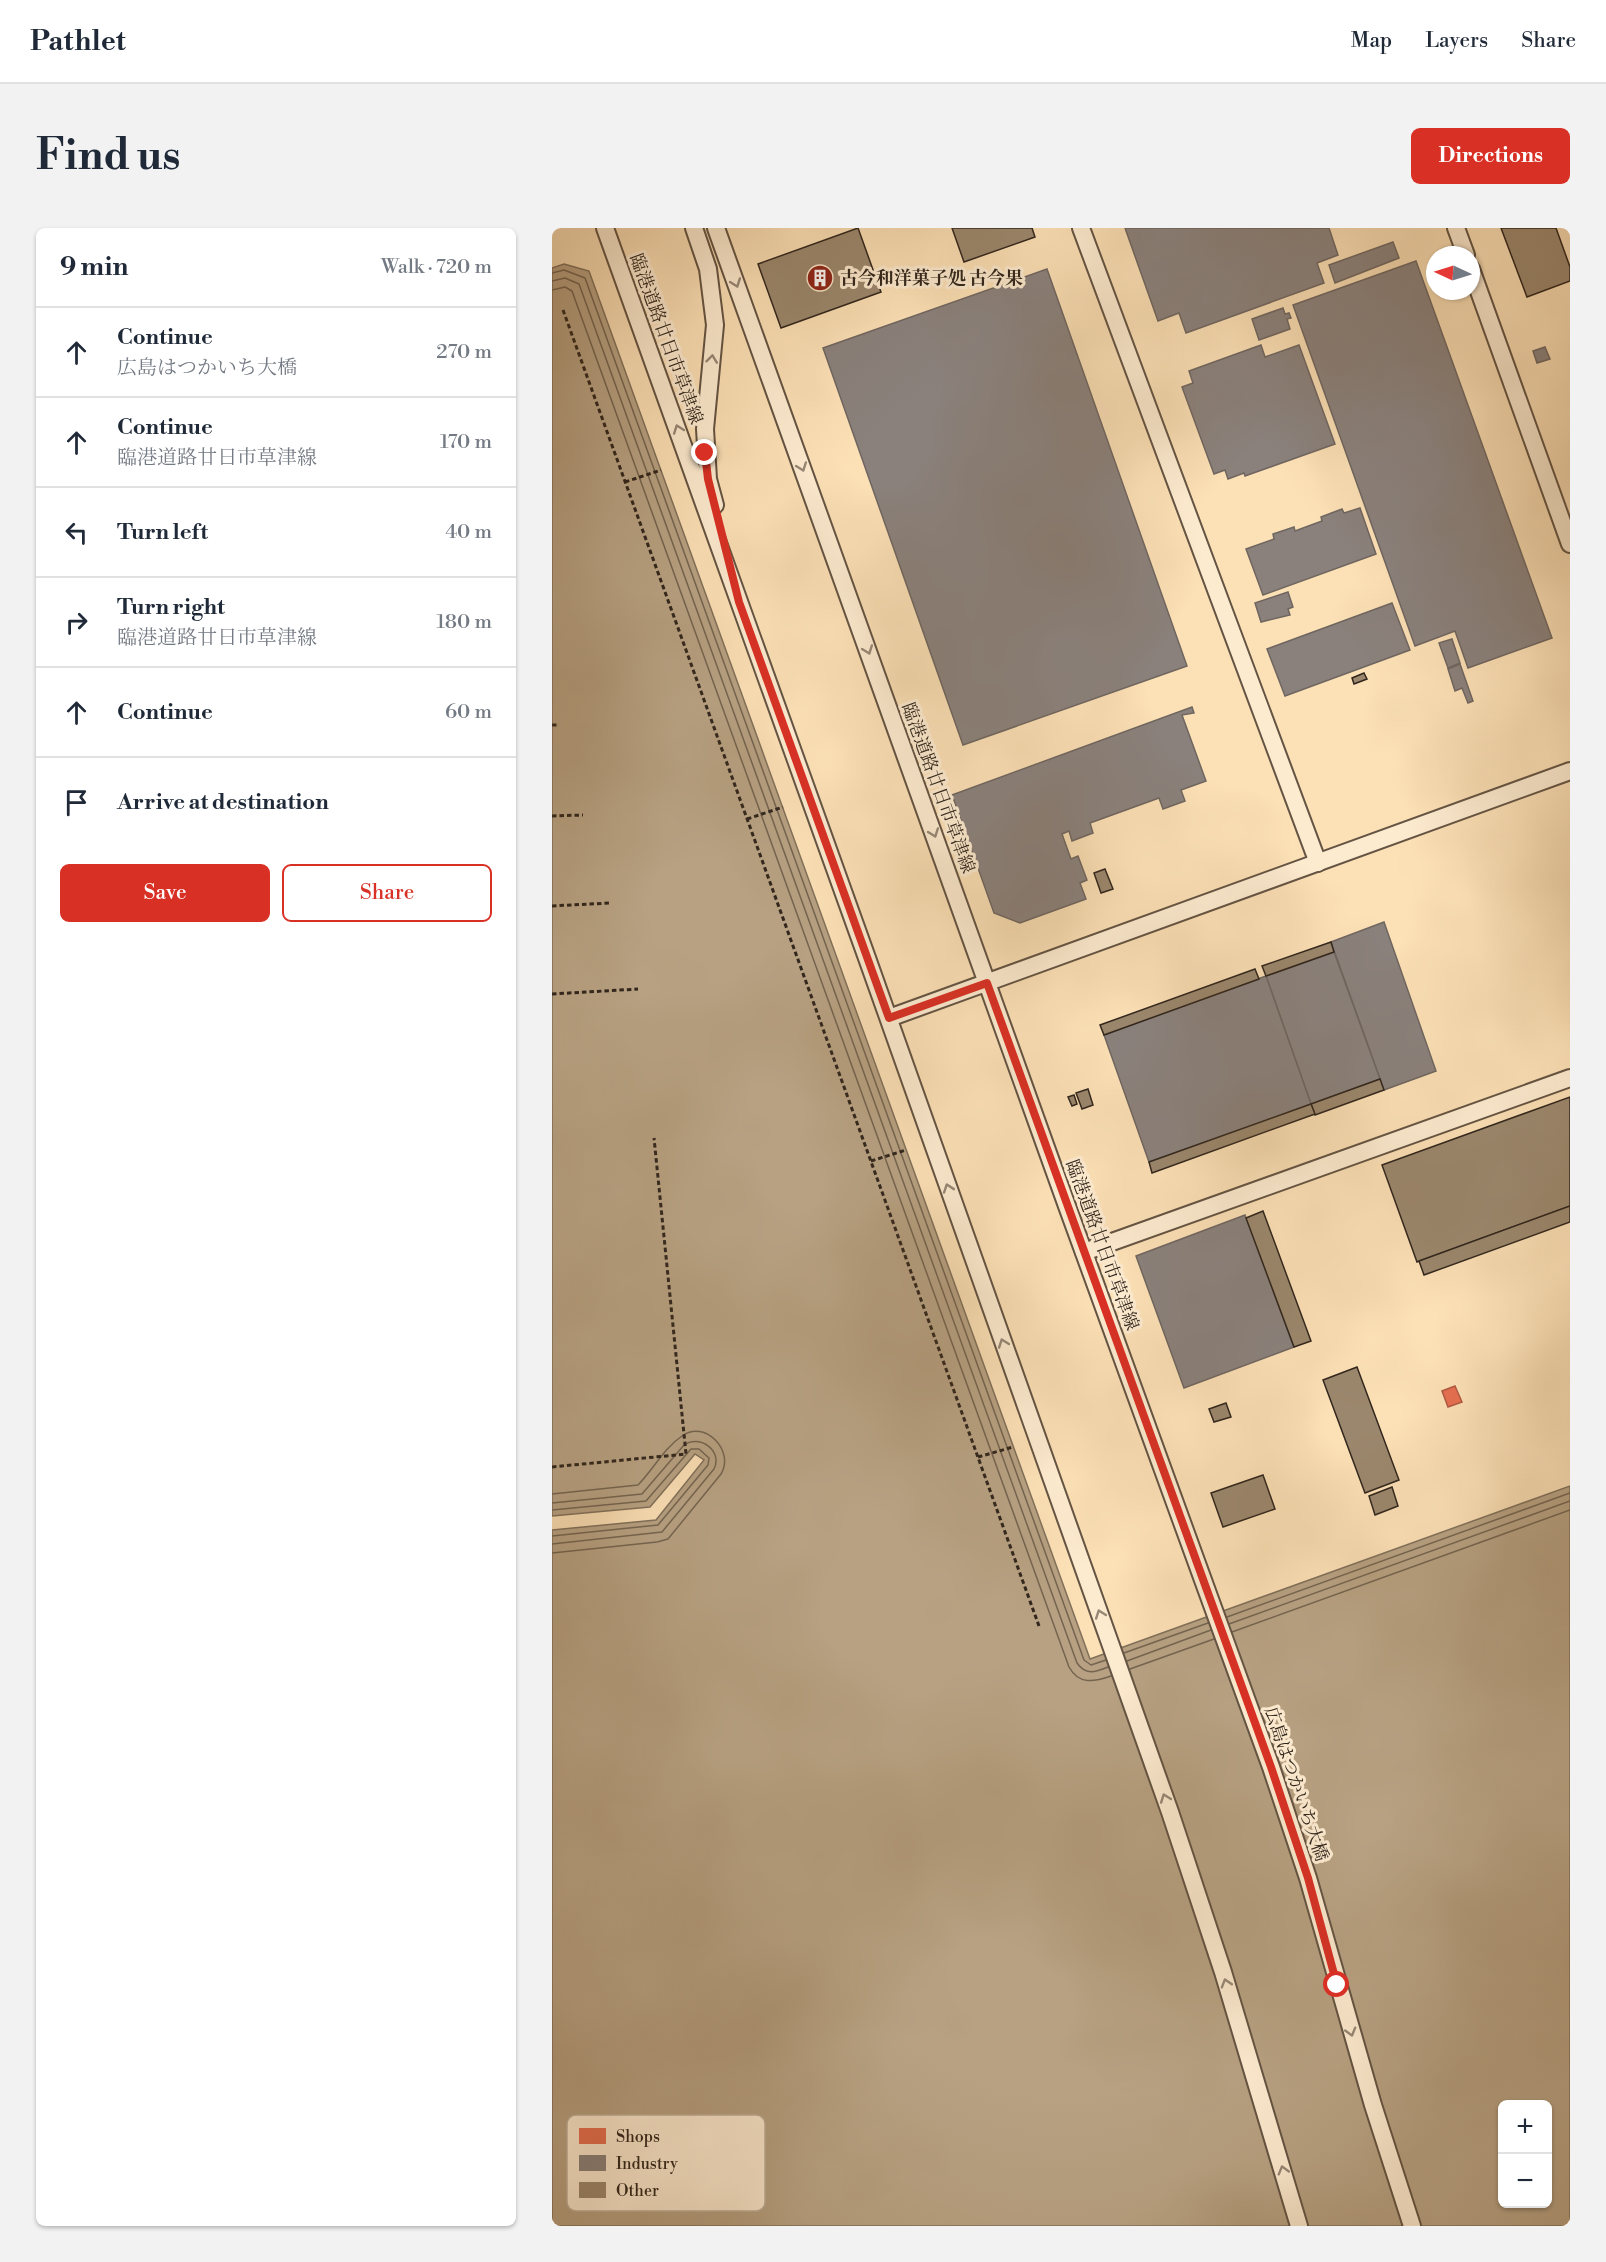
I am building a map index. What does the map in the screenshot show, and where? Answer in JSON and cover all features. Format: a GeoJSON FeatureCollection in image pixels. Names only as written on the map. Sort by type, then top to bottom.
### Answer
{"type":"FeatureCollection","features":[{"type":"Feature","properties":{"kind":"street","name":"臨港道路廿日市草津線"},"geometry":{"type":"LineString","coordinates":[[605,228],[889,1018],[1170,1812],[1223,1972],[1299,2226]]}},
{"type":"Feature","properties":{"kind":"street"},"geometry":{"type":"LineString","coordinates":[[694,228],[708,269],[715,325],[705,429],[707,471],[739,602]]}},
{"type":"Feature","properties":{"kind":"street","name":"臨港道路廿日市草津線"},"geometry":{"type":"LineString","coordinates":[[716,228],[1124,1360]]}},
{"type":"Feature","properties":{"kind":"street"},"geometry":{"type":"LineString","coordinates":[[1081,228],[1318,863]]}},
{"type":"Feature","properties":{"kind":"street"},"geometry":{"type":"LineString","coordinates":[[1456,228],[1463,246]]}},
{"type":"Feature","properties":{"kind":"street"},"geometry":{"type":"LineString","coordinates":[[1480,295],[1570,544]]}},
{"type":"Feature","properties":{"kind":"street"},"geometry":{"type":"LineString","coordinates":[[889,1018],[1570,771]]}},
{"type":"Feature","properties":{"kind":"street"},"geometry":{"type":"LineString","coordinates":[[1084,1252],[1570,1078]]}},
{"type":"Feature","properties":{"kind":"street","name":"広島はつかいち大橋"},"geometry":{"type":"LineString","coordinates":[[1124,1360],[1271,1767],[1308,1878],[1372,2105],[1412,2226]]}},
{"type":"Feature","properties":{"kind":"path"},"geometry":{"type":"LineString","coordinates":[[563,310],[1039,1626]]}},
{"type":"Feature","properties":{"kind":"path"},"geometry":{"type":"LineString","coordinates":[[625,482],[661,470]]}},
{"type":"Feature","properties":{"kind":"path"},"geometry":{"type":"LineString","coordinates":[[747,819],[783,807]]}},
{"type":"Feature","properties":{"kind":"path"},"geometry":{"type":"LineString","coordinates":[[552,816],[582,815]]}},
{"type":"Feature","properties":{"kind":"path"},"geometry":{"type":"LineString","coordinates":[[552,906],[609,903]]}},
{"type":"Feature","properties":{"kind":"path"},"geometry":{"type":"LineString","coordinates":[[552,994],[638,989]]}},
{"type":"Feature","properties":{"kind":"path"},"geometry":{"type":"LineString","coordinates":[[552,1467],[686,1454],[654,1138]]}},
{"type":"Feature","properties":{"kind":"path"},"geometry":{"type":"LineString","coordinates":[[871,1161],[906,1150]]}},
{"type":"Feature","properties":{"kind":"path"},"geometry":{"type":"LineString","coordinates":[[978,1457],[1014,1447]]}},
{"type":"Feature","properties":{"kind":"water"},"geometry":{"type":"Polygon","coordinates":[[[564,264],[589,271],[1090,1659],[1570,1486],[1570,2226],[552,2226],[552,1530],[656,1520],[704,1460],[695,1454],[650,1507],[552,1516],[552,268],[564,264]]]}},
{"type":"Feature","properties":{"kind":"building: Shops"},"geometry":{"type":"Polygon","coordinates":[[[1455,1386],[1462,1402],[1448,1407],[1442,1391],[1455,1386]]]}},
{"type":"Feature","properties":{"kind":"building: Industry"},"geometry":{"type":"Polygon","coordinates":[[[1125,228],[1329,228],[1338,255],[1317,263],[1324,283],[1186,333],[1179,313],[1158,321],[1125,228]]]}},
{"type":"Feature","properties":{"kind":"building: Industry"},"geometry":{"type":"Polygon","coordinates":[[[1393,242],[1399,258],[1335,283],[1329,265],[1393,242]]]}},
{"type":"Feature","properties":{"kind":"building: Industry"},"geometry":{"type":"Polygon","coordinates":[[[1416,261],[1426,289],[1426,300],[1430,300],[1552,638],[1468,668],[1455,631],[1415,646],[1293,305],[1416,261]]]}},
{"type":"Feature","properties":{"kind":"building: Industry"},"geometry":{"type":"Polygon","coordinates":[[[1047,269],[1187,666],[963,745],[823,348],[1047,269]]]}},
{"type":"Feature","properties":{"kind":"building: Industry"},"geometry":{"type":"Polygon","coordinates":[[[1283,308],[1285,314],[1289,313],[1291,318],[1287,319],[1290,329],[1259,340],[1252,319],[1283,308]]]}},
{"type":"Feature","properties":{"kind":"building: Industry"},"geometry":{"type":"Polygon","coordinates":[[[1261,345],[1265,357],[1299,345],[1335,444],[1245,476],[1244,473],[1228,479],[1225,470],[1214,474],[1182,387],[1193,383],[1189,371],[1261,345]]]}},
{"type":"Feature","properties":{"kind":"building: Industry"},"geometry":{"type":"Polygon","coordinates":[[[1545,347],[1550,359],[1537,363],[1533,351],[1545,347]]]}},
{"type":"Feature","properties":{"kind":"building: Industry"},"geometry":{"type":"Polygon","coordinates":[[[1360,508],[1376,554],[1263,595],[1246,549],[1274,539],[1273,534],[1294,527],[1295,531],[1322,521],[1321,517],[1342,509],[1344,513],[1360,508]]]}},
{"type":"Feature","properties":{"kind":"building: Industry"},"geometry":{"type":"Polygon","coordinates":[[[1288,592],[1293,607],[1288,609],[1290,615],[1261,622],[1255,603],[1288,592]]]}},
{"type":"Feature","properties":{"kind":"building: Industry"},"geometry":{"type":"Polygon","coordinates":[[[1392,603],[1410,650],[1285,696],[1267,649],[1392,603]]]}},
{"type":"Feature","properties":{"kind":"building: Industry"},"geometry":{"type":"Polygon","coordinates":[[[1452,639],[1460,663],[1448,668],[1439,643],[1452,639]]]}},
{"type":"Feature","properties":{"kind":"building: Industry"},"geometry":{"type":"Polygon","coordinates":[[[1460,664],[1473,701],[1468,703],[1462,688],[1455,691],[1448,669],[1460,664]]]}},
{"type":"Feature","properties":{"kind":"building: Industry"},"geometry":{"type":"Polygon","coordinates":[[[1192,707],[1194,713],[1182,715],[1206,781],[1181,790],[1185,801],[1163,809],[1159,798],[1090,823],[1093,833],[1072,841],[1069,831],[1062,834],[1071,859],[1078,856],[1087,880],[1080,883],[1086,899],[1020,923],[994,913],[952,795],[1192,707]]]}},
{"type":"Feature","properties":{"kind":"building: Industry"},"geometry":{"type":"Polygon","coordinates":[[[1384,922],[1436,1071],[1384,1090],[1331,942],[1384,922]]]}},
{"type":"Feature","properties":{"kind":"building: Industry"},"geometry":{"type":"Polygon","coordinates":[[[1334,952],[1380,1079],[1311,1104],[1266,976],[1334,952]]]}},
{"type":"Feature","properties":{"kind":"building: Industry"},"geometry":{"type":"Polygon","coordinates":[[[1266,976],[1311,1104],[1149,1162],[1104,1035],[1266,976]]]}},
{"type":"Feature","properties":{"kind":"building: Industry"},"geometry":{"type":"Polygon","coordinates":[[[1245,1215],[1294,1347],[1184,1388],[1136,1256],[1245,1215]]]}},
{"type":"Feature","properties":{"kind":"building: Other","name":"古今和洋菓子処 古今果"},"geometry":{"type":"Polygon","coordinates":[[[858,228],[881,292],[781,328],[758,264],[858,228]]]}},
{"type":"Feature","properties":{"kind":"building: Other"},"geometry":{"type":"Polygon","coordinates":[[[952,228],[1032,228],[1035,237],[964,262],[952,228]]]}},
{"type":"Feature","properties":{"kind":"building: Other"},"geometry":{"type":"Polygon","coordinates":[[[1501,228],[1556,228],[1570,267],[1570,281],[1527,297],[1501,228]]]}},
{"type":"Feature","properties":{"kind":"building: Other"},"geometry":{"type":"Polygon","coordinates":[[[1364,673],[1367,679],[1354,684],[1352,678],[1364,673]]]}},
{"type":"Feature","properties":{"kind":"building: Other"},"geometry":{"type":"Polygon","coordinates":[[[1105,869],[1113,889],[1101,893],[1094,873],[1105,869]]]}},
{"type":"Feature","properties":{"kind":"building: Other"},"geometry":{"type":"Polygon","coordinates":[[[1331,942],[1334,952],[1266,976],[1262,966],[1331,942]]]}},
{"type":"Feature","properties":{"kind":"building: Other"},"geometry":{"type":"Polygon","coordinates":[[[1255,969],[1259,979],[1104,1035],[1100,1025],[1255,969]]]}},
{"type":"Feature","properties":{"kind":"building: Other"},"geometry":{"type":"Polygon","coordinates":[[[1380,1079],[1384,1090],[1315,1115],[1311,1104],[1380,1079]]]}},
{"type":"Feature","properties":{"kind":"building: Other"},"geometry":{"type":"Polygon","coordinates":[[[1088,1089],[1093,1105],[1082,1109],[1076,1093],[1088,1089]]]}},
{"type":"Feature","properties":{"kind":"building: Other"},"geometry":{"type":"Polygon","coordinates":[[[1074,1095],[1077,1104],[1072,1106],[1068,1097],[1074,1095]]]}},
{"type":"Feature","properties":{"kind":"building: Other"},"geometry":{"type":"Polygon","coordinates":[[[1570,1097],[1570,1206],[1417,1262],[1382,1165],[1570,1097]]]}},
{"type":"Feature","properties":{"kind":"building: Other"},"geometry":{"type":"Polygon","coordinates":[[[1311,1104],[1315,1114],[1152,1173],[1149,1162],[1311,1104]]]}},
{"type":"Feature","properties":{"kind":"building: Other"},"geometry":{"type":"Polygon","coordinates":[[[1570,1206],[1570,1222],[1424,1275],[1419,1261],[1570,1206]]]}},
{"type":"Feature","properties":{"kind":"building: Other"},"geometry":{"type":"Polygon","coordinates":[[[1263,1211],[1311,1341],[1294,1347],[1246,1218],[1263,1211]]]}},
{"type":"Feature","properties":{"kind":"building: Other"},"geometry":{"type":"Polygon","coordinates":[[[1357,1367],[1399,1480],[1365,1493],[1323,1380],[1357,1367]]]}},
{"type":"Feature","properties":{"kind":"building: Other"},"geometry":{"type":"Polygon","coordinates":[[[1226,1403],[1231,1417],[1214,1422],[1209,1409],[1226,1403]]]}},
{"type":"Feature","properties":{"kind":"building: Other"},"geometry":{"type":"Polygon","coordinates":[[[1263,1475],[1275,1509],[1223,1527],[1211,1493],[1263,1475]]]}},
{"type":"Feature","properties":{"kind":"building: Other"},"geometry":{"type":"Polygon","coordinates":[[[1392,1487],[1398,1506],[1375,1515],[1369,1496],[1392,1487]]]}},
{"type":"Feature","properties":{"kind":"place","name":"古今和洋菓子処 古今果"},"geometry":{"type":"Point","coordinates":[820,278]}},
{"type":"Feature","properties":{"kind":"route"},"geometry":{"type":"LineString","coordinates":[[705,453],[708,479],[739,602],[889,1018],[987,983],[1271,1767],[1308,1878],[1337,1985]]}}]}
